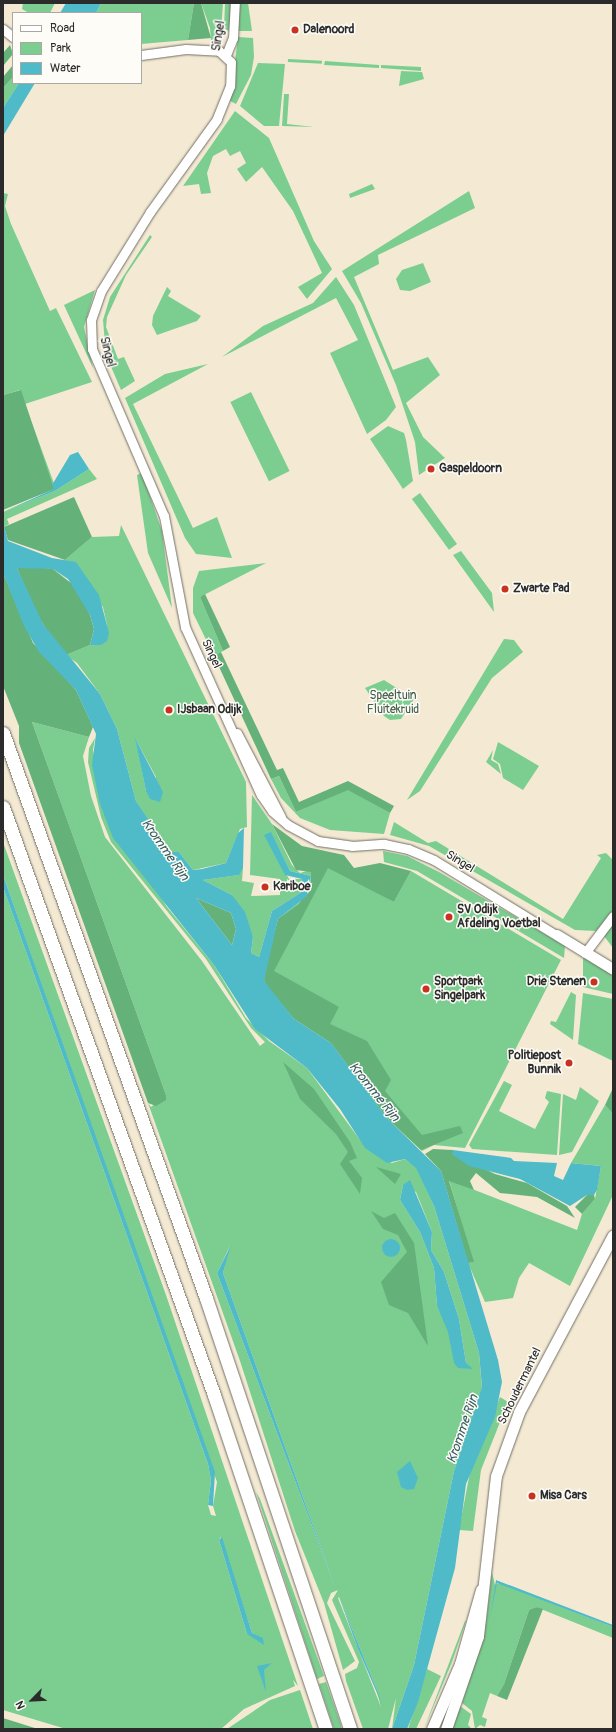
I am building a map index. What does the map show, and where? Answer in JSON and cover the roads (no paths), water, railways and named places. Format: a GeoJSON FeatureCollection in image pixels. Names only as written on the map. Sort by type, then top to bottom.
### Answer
{"type":"FeatureCollection","features":[{"type":"Feature","properties":{"kind":"highway"},"geometry":{"type":"LineString","coordinates":[[3,733],[206,1298],[350,1729]]}},
{"type":"Feature","properties":{"kind":"highway"},"geometry":{"type":"LineString","coordinates":[[3,807],[211,1388],[326,1729]]}},
{"type":"Feature","properties":{"kind":"main road","name":"Schoudermantel"},"geometry":{"type":"LineString","coordinates":[[446,1729],[478,1636],[495,1484],[519,1412],[613,1235]]}},
{"type":"Feature","properties":{"kind":"main road","name":"Schoudermantel"},"geometry":{"type":"LineString","coordinates":[[432,1729],[460,1664],[483,1584]]}},
{"type":"Feature","properties":{"kind":"street","name":"Singel"},"geometry":{"type":"LineString","coordinates":[[235,3],[233,38],[226,55],[231,71],[223,109],[107,279],[96,302],[90,336],[99,371],[164,516],[182,620],[261,795],[283,820],[307,837],[333,844],[384,844],[408,849],[434,860],[548,931],[613,969]]}},
{"type":"Feature","properties":{"kind":"street"},"geometry":{"type":"LineString","coordinates":[[3,29],[12,36]]}},
{"type":"Feature","properties":{"kind":"street"},"geometry":{"type":"LineString","coordinates":[[142,55],[193,48],[226,55]]}},
{"type":"Feature","properties":{"kind":"street"},"geometry":{"type":"LineString","coordinates":[[586,952],[613,916]]}},
{"type":"Feature","properties":{"kind":"water"},"geometry":{"type":"Polygon","coordinates":[[[66,3],[101,3],[96,12],[61,12],[66,3]]]}},
{"type":"Feature","properties":{"kind":"water"},"geometry":{"type":"Polygon","coordinates":[[[18,84],[34,84],[3,136],[3,108],[18,84]]]}},
{"type":"Feature","properties":{"kind":"water"},"geometry":{"type":"Polygon","coordinates":[[[78,452],[89,469],[55,491],[3,512],[54,489],[52,485],[70,455],[78,452]]]}},
{"type":"Feature","properties":{"kind":"water","name":"Kromme Rijn"},"geometry":{"type":"Polygon","coordinates":[[[3,522],[8,541],[52,558],[76,562],[99,595],[109,633],[107,641],[101,645],[90,645],[94,629],[90,615],[68,579],[53,569],[17,568],[43,624],[100,694],[117,729],[136,801],[161,839],[172,852],[179,852],[193,870],[226,863],[238,833],[244,828],[243,868],[239,875],[203,880],[232,895],[245,912],[253,937],[251,953],[259,957],[272,911],[300,893],[303,886],[302,879],[285,875],[264,835],[271,832],[290,871],[311,876],[307,896],[278,919],[264,981],[294,1019],[331,1043],[387,1118],[441,1171],[498,1360],[502,1382],[495,1417],[466,1484],[455,1568],[418,1702],[407,1729],[392,1729],[414,1665],[454,1471],[482,1387],[479,1353],[434,1206],[416,1168],[405,1159],[387,1163],[365,1148],[340,1109],[307,1068],[255,1029],[214,965],[113,838],[100,804],[92,765],[96,734],[76,690],[39,652],[24,626],[3,573],[3,522]],[[196,898],[232,945],[236,929],[231,913],[196,898]]]}},
{"type":"Feature","properties":{"kind":"water"},"geometry":{"type":"Polygon","coordinates":[[[135,738],[163,792],[160,802],[150,799],[146,791],[135,738]]]}},
{"type":"Feature","properties":{"kind":"water"},"geometry":{"type":"Polygon","coordinates":[[[3,875],[215,1472],[213,1506],[208,1505],[211,1480],[208,1464],[3,887],[3,875]]]}},
{"type":"Feature","properties":{"kind":"water"},"geometry":{"type":"Polygon","coordinates":[[[453,1150],[511,1158],[514,1161],[557,1163],[554,1176],[563,1180],[571,1163],[601,1166],[597,1190],[594,1195],[587,1195],[570,1206],[520,1179],[469,1166],[452,1154],[453,1150]]]}},
{"type":"Feature","properties":{"kind":"water"},"geometry":{"type":"Polygon","coordinates":[[[410,1180],[432,1232],[431,1250],[444,1272],[459,1319],[466,1363],[473,1369],[458,1368],[454,1363],[448,1332],[437,1306],[434,1268],[420,1232],[400,1200],[403,1185],[410,1180]]]}},
{"type":"Feature","properties":{"kind":"water"},"geometry":{"type":"Polygon","coordinates":[[[391,1239],[397,1242],[400,1248],[397,1254],[391,1257],[385,1254],[382,1248],[385,1242],[391,1239]]]}},
{"type":"Feature","properties":{"kind":"water"},"geometry":{"type":"Polygon","coordinates":[[[231,1245],[223,1273],[335,1587],[217,1273],[231,1245]]]}},
{"type":"Feature","properties":{"kind":"water"},"geometry":{"type":"Polygon","coordinates":[[[410,1461],[418,1478],[414,1489],[407,1490],[401,1487],[397,1472],[410,1461]]]}},
{"type":"Feature","properties":{"kind":"water"},"geometry":{"type":"Polygon","coordinates":[[[222,1537],[252,1633],[263,1638],[264,1645],[247,1634],[219,1540],[222,1537]]]}},
{"type":"Feature","properties":{"kind":"water"},"geometry":{"type":"Polygon","coordinates":[[[496,1580],[613,1625],[613,1627],[497,1583],[490,1619],[496,1580]]]}},
{"type":"Feature","properties":{"kind":"water"},"geometry":{"type":"Polygon","coordinates":[[[339,1597],[375,1685],[383,1707],[358,1649],[339,1597]]]}},
{"type":"Feature","properties":{"kind":"water"},"geometry":{"type":"Polygon","coordinates":[[[272,1663],[264,1670],[266,1692],[257,1666],[272,1663]]]}},
{"type":"Feature","properties":{"kind":"place","name":"Dalenoord"},"geometry":{"type":"Point","coordinates":[295,30]}},
{"type":"Feature","properties":{"kind":"place","name":"Gaspeldoorn"},"geometry":{"type":"Point","coordinates":[431,469]}},
{"type":"Feature","properties":{"kind":"place","name":"Zwarte Pad"},"geometry":{"type":"Point","coordinates":[505,589]}},
{"type":"Feature","properties":{"kind":"place","name":"IJsbaan Odijk"},"geometry":{"type":"Point","coordinates":[169,710]}},
{"type":"Feature","properties":{"kind":"place","name":"Kariboe"},"geometry":{"type":"Point","coordinates":[265,887]}},
{"type":"Feature","properties":{"kind":"place","name":"SV Odijk Afdeling Voetbal"},"geometry":{"type":"Point","coordinates":[449,917]}},
{"type":"Feature","properties":{"kind":"place","name":"Drie Stenen"},"geometry":{"type":"Point","coordinates":[594,982]}},
{"type":"Feature","properties":{"kind":"place","name":"Sportpark Singelpark"},"geometry":{"type":"Point","coordinates":[426,989]}},
{"type":"Feature","properties":{"kind":"place","name":"Politiepost Bunnik"},"geometry":{"type":"Point","coordinates":[569,1063]}},
{"type":"Feature","properties":{"kind":"place","name":"Misa Cars"},"geometry":{"type":"Point","coordinates":[532,1496]}},
{"type":"Feature","properties":{"kind":"park label","name":"Speeltuin Fluitekruid"},"geometry":{"type":"Point","coordinates":[393,703]}}]}
